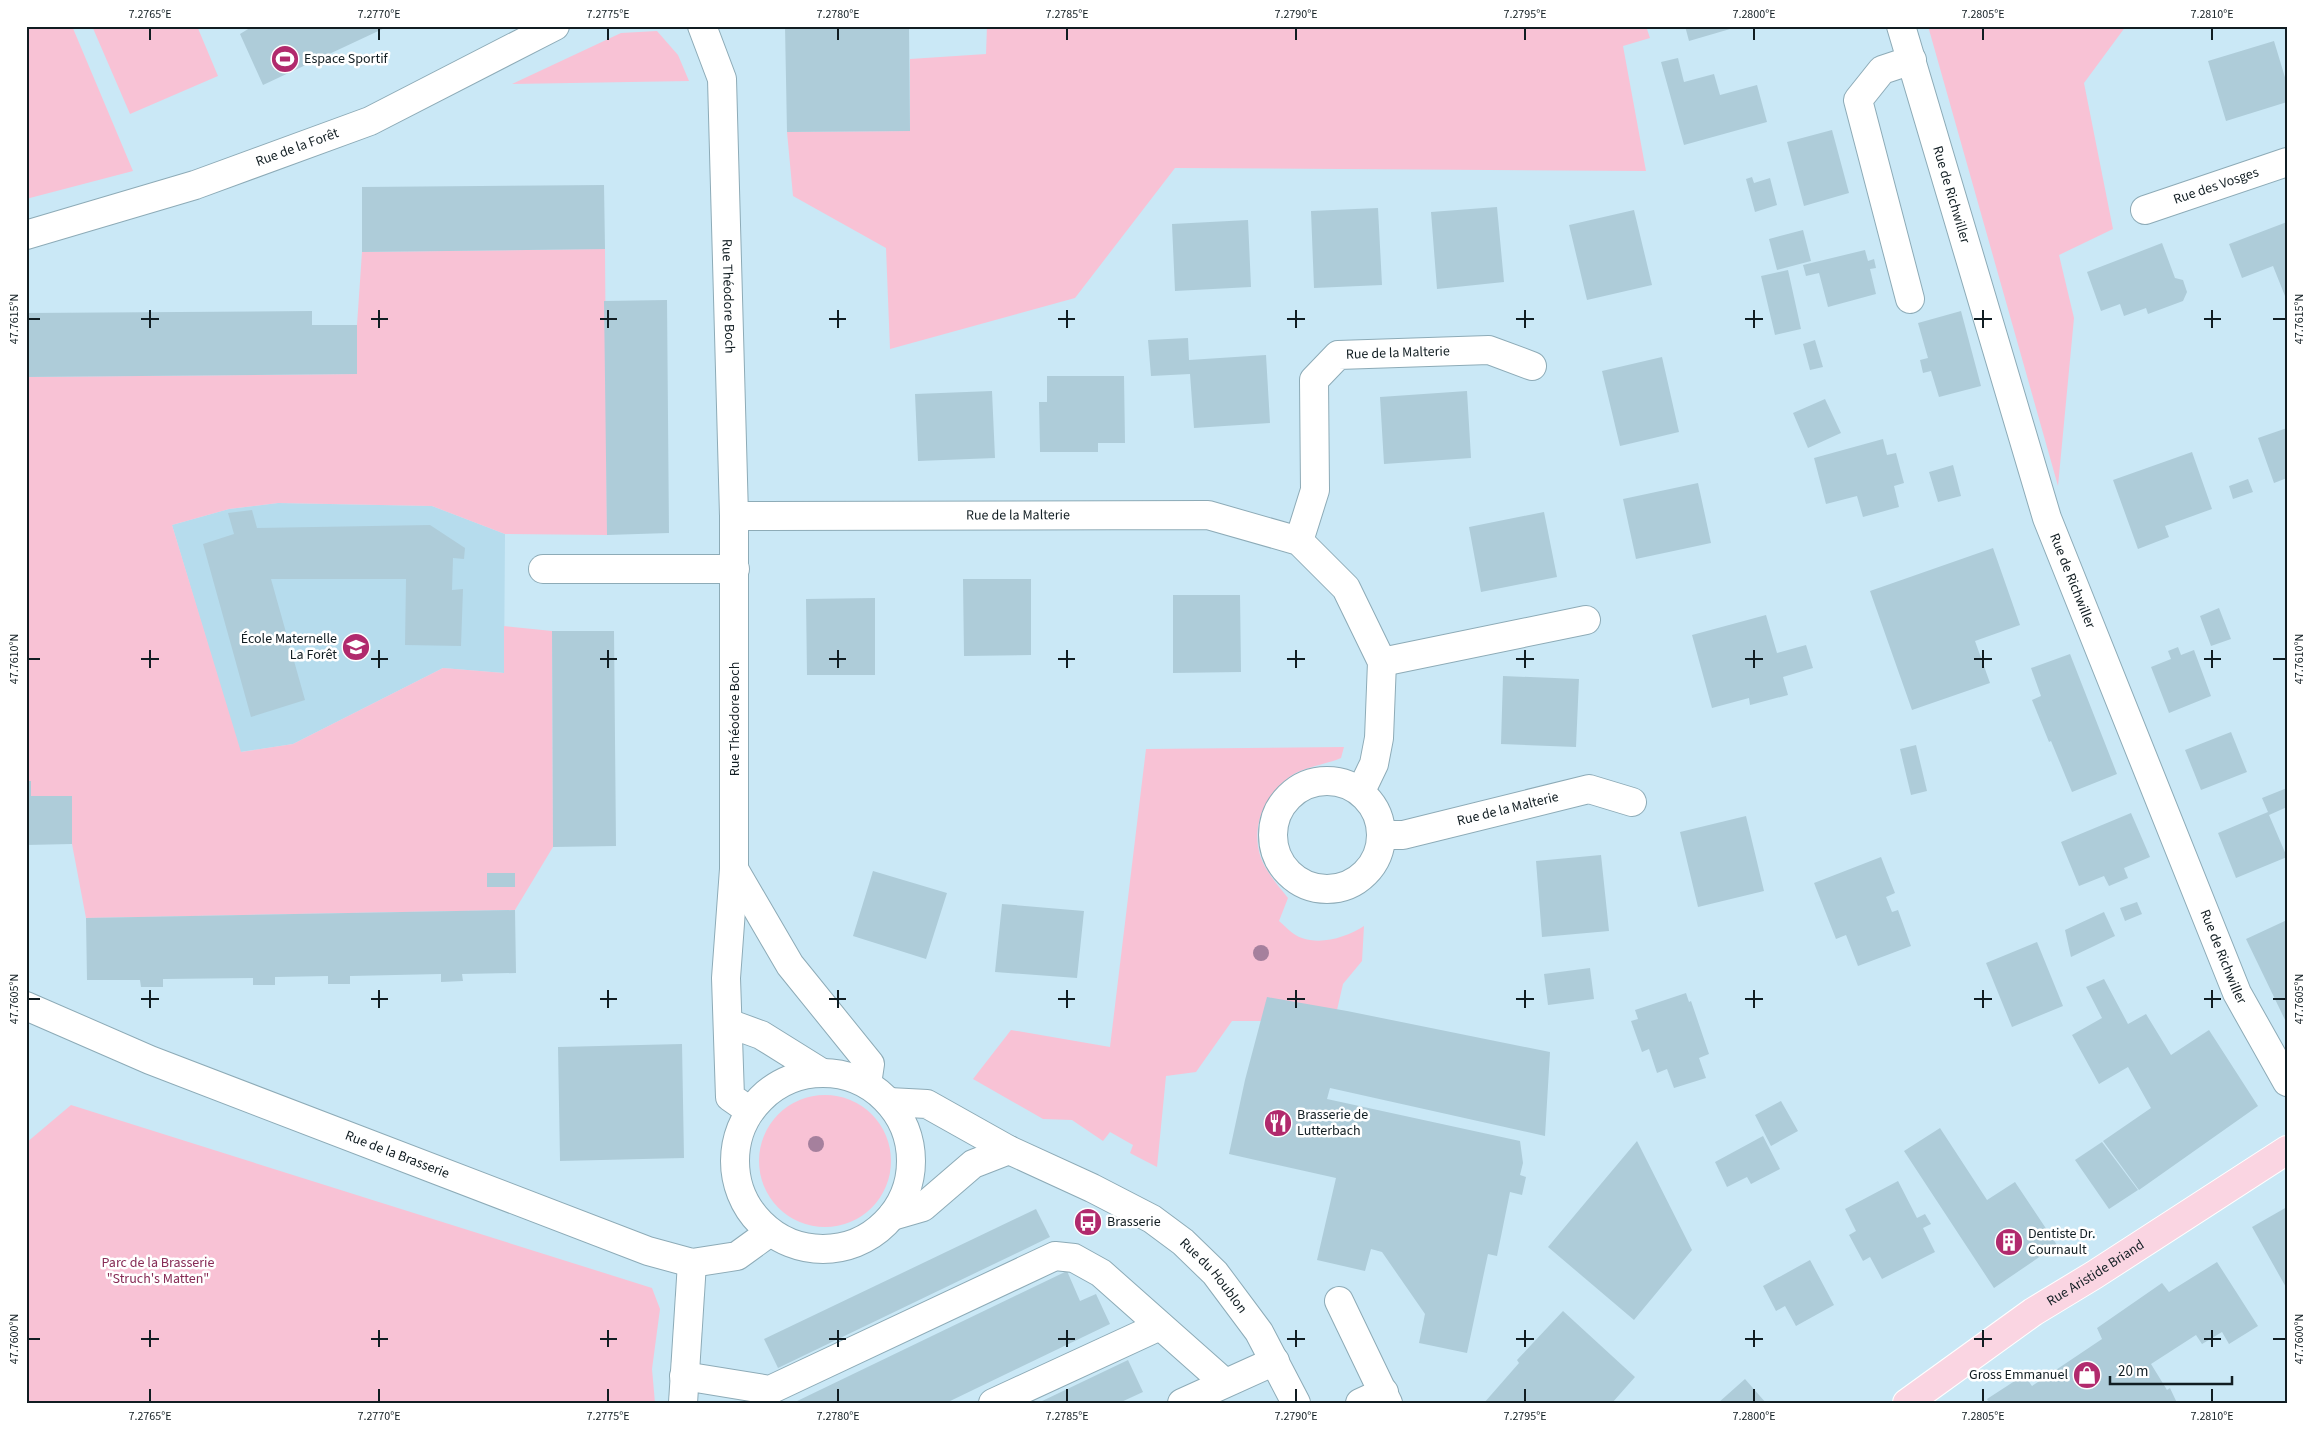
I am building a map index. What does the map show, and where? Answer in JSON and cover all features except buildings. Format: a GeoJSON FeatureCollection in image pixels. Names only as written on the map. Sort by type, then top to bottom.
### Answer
{"type":"FeatureCollection","features":[{"type":"Feature","properties":{"kind":"main road","name":"Rue Aristide Briand"},"geometry":{"type":"LineString","coordinates":[[1907,1403],[2033,1312],[2094,1275],[2287,1150]]}},
{"type":"Feature","properties":{"kind":"street","name":"Rue de la Forêt"},"geometry":{"type":"LineString","coordinates":[[26,235],[195,185],[370,121],[555,26]]}},
{"type":"Feature","properties":{"kind":"street","name":"Rue Théodore Boch"},"geometry":{"type":"LineString","coordinates":[[702,26],[722,79],[734,516],[734,869],[726,978],[730,1097],[750,1111]]}},
{"type":"Feature","properties":{"kind":"street","name":"Rue de Richwiller"},"geometry":{"type":"LineString","coordinates":[[1901,26],[2047,518],[2237,993],[2287,1082]]}},
{"type":"Feature","properties":{"kind":"street"},"geometry":{"type":"LineString","coordinates":[[1910,300],[1858,100],[1882,70],[1912,60]]}},
{"type":"Feature","properties":{"kind":"street","name":"Rue des Vosges"},"geometry":{"type":"LineString","coordinates":[[2145,210],[2287,162]]}},
{"type":"Feature","properties":{"kind":"street","name":"Rue de la Malterie"},"geometry":{"type":"LineString","coordinates":[[1299,541],[1315,490],[1314,380],[1338,354],[1489,350],[1532,366]]}},
{"type":"Feature","properties":{"kind":"street","name":"Rue de la Malterie"},"geometry":{"type":"LineString","coordinates":[[734,516],[1208,515],[1299,541],[1346,588],[1382,662],[1379,738],[1374,764],[1361,791]]}},
{"type":"Feature","properties":{"kind":"street"},"geometry":{"type":"LineString","coordinates":[[543,569],[735,569]]}},
{"type":"Feature","properties":{"kind":"street"},"geometry":{"type":"LineString","coordinates":[[1382,662],[1586,620]]}},
{"type":"Feature","properties":{"kind":"street"},"geometry":{"type":"LineString","coordinates":[[1336,780],[1361,791],[1376,810],[1382,835],[1377,857],[1362,877],[1340,888],[1316,889],[1293,878],[1278,860],[1272,836],[1277,811],[1292,792],[1314,781],[1336,780]]}},
{"type":"Feature","properties":{"kind":"street","name":"Rue de la Malterie"},"geometry":{"type":"LineString","coordinates":[[1382,835],[1403,835],[1589,790],[1632,802]]}},
{"type":"Feature","properties":{"kind":"street"},"geometry":{"type":"LineString","coordinates":[[734,869],[790,966],[870,1064],[867,1084]]}},
{"type":"Feature","properties":{"kind":"street","name":"Rue de la Brasserie"},"geometry":{"type":"LineString","coordinates":[[26,1006],[150,1060],[648,1251],[692,1263],[737,1256],[770,1232]]}},
{"type":"Feature","properties":{"kind":"street"},"geometry":{"type":"LineString","coordinates":[[728,1023],[761,1035],[822,1073]]}},
{"type":"Feature","properties":{"kind":"street"},"geometry":{"type":"LineString","coordinates":[[822,1073],[845,1076],[867,1084],[889,1102],[903,1122],[910,1146],[911,1171],[905,1195],[892,1216],[872,1235],[847,1246],[821,1249],[794,1244],[770,1232],[751,1212],[739,1188],[734,1162],[739,1135],[750,1111],[770,1090],[794,1078],[822,1073]]}},
{"type":"Feature","properties":{"kind":"street","name":"Rue du Houblon"},"geometry":{"type":"LineString","coordinates":[[889,1102],[927,1104],[1009,1150],[1092,1188],[1152,1219],[1183,1242],[1215,1273],[1259,1332],[1296,1403]]}},
{"type":"Feature","properties":{"kind":"street"},"geometry":{"type":"LineString","coordinates":[[892,1216],[923,1207],[973,1164],[1009,1150]]}},
{"type":"Feature","properties":{"kind":"street"},"geometry":{"type":"LineString","coordinates":[[684,1376],[770,1390],[1055,1256],[1074,1258],[1101,1273],[1225,1384]]}},
{"type":"Feature","properties":{"kind":"street"},"geometry":{"type":"LineString","coordinates":[[683,1403],[692,1263]]}},
{"type":"Feature","properties":{"kind":"street"},"geometry":{"type":"LineString","coordinates":[[1339,1301],[1378,1399]]}},
{"type":"Feature","properties":{"kind":"street"},"geometry":{"type":"LineString","coordinates":[[993,1403],[1160,1326]]}},
{"type":"Feature","properties":{"kind":"street"},"geometry":{"type":"LineString","coordinates":[[1182,1403],[1275,1361]]}},
{"type":"Feature","properties":{"kind":"shaded area","name":"École Maternelle La Forêt"},"geometry":{"type":"Polygon","coordinates":[[[278,503],[432,506],[505,534],[504,673],[443,668],[293,744],[240,752],[172,525],[229,509],[278,503]]]}},
{"type":"Feature","properties":{"kind":"green space"},"geometry":{"type":"Polygon","coordinates":[[[26,26],[72,26],[133,171],[26,199],[26,26]]]}},
{"type":"Feature","properties":{"kind":"green space"},"geometry":{"type":"Polygon","coordinates":[[[92,26],[197,26],[218,76],[130,114],[92,26]]]}},
{"type":"Feature","properties":{"kind":"green space"},"geometry":{"type":"Polygon","coordinates":[[[987,26],[1646,26],[1650,38],[1623,46],[1646,171],[1175,168],[1075,298],[890,349],[886,248],[793,196],[787,132],[910,131],[910,59],[986,54],[987,26]]]}},
{"type":"Feature","properties":{"kind":"green space"},"geometry":{"type":"Polygon","coordinates":[[[1928,26],[2126,26],[2084,83],[2113,229],[2059,255],[2074,318],[2058,486],[1928,26]]]}},
{"type":"Feature","properties":{"kind":"green space"},"geometry":{"type":"Polygon","coordinates":[[[657,31],[678,55],[689,81],[512,84],[621,33],[657,31]]]}},
{"type":"Feature","properties":{"kind":"green space"},"geometry":{"type":"Polygon","coordinates":[[[605,249],[607,535],[505,534],[432,506],[278,503],[229,509],[172,525],[241,752],[293,744],[443,668],[504,673],[504,626],[552,631],[553,847],[515,910],[86,918],[72,844],[72,796],[31,796],[31,781],[26,781],[26,377],[357,374],[357,325],[362,252],[605,249]]]}},
{"type":"Feature","properties":{"kind":"green space"},"geometry":{"type":"Polygon","coordinates":[[[1344,747],[1341,758],[1294,774],[1283,783],[1265,804],[1258,830],[1258,844],[1261,857],[1269,874],[1288,898],[1279,921],[1296,935],[1318,941],[1350,934],[1364,926],[1362,961],[1343,984],[1337,1010],[1261,1021],[1232,1021],[1196,1072],[1166,1076],[1157,1167],[1130,1153],[1133,1145],[1110,1132],[1103,1141],[1072,1120],[1043,1119],[973,1079],[1011,1030],[1110,1047],[1146,749],[1344,747]]]}},
{"type":"Feature","properties":{"kind":"green space"},"geometry":{"type":"Polygon","coordinates":[[[825,1095],[838,1096],[850,1100],[872,1114],[886,1136],[890,1148],[890,1174],[886,1186],[872,1208],[850,1222],[838,1226],[825,1227],[812,1226],[800,1222],[778,1208],[764,1186],[760,1174],[759,1161],[760,1148],[764,1136],[778,1114],[800,1100],[812,1096],[825,1095]]]}},
{"type":"Feature","properties":{"kind":"green space","name":"Parc de la Brasserie \"Struch's Matten\""},"geometry":{"type":"Polygon","coordinates":[[[71,1105],[652,1288],[660,1309],[652,1369],[655,1403],[26,1403],[26,1143],[71,1105]]]}},
{"type":"Feature","properties":{"kind":"place","name":"Espace Sportif"},"geometry":{"type":"Point","coordinates":[285,59]}},
{"type":"Feature","properties":{"kind":"place","name":"École Maternelle La Forêt"},"geometry":{"type":"Point","coordinates":[356,647]}},
{"type":"Feature","properties":{"kind":"place","name":"Brasserie de Lutterbach"},"geometry":{"type":"Point","coordinates":[1278,1123]}},
{"type":"Feature","properties":{"kind":"place","name":"Brasserie"},"geometry":{"type":"Point","coordinates":[1088,1222]}},
{"type":"Feature","properties":{"kind":"place","name":"Dentiste Dr. Cournault"},"geometry":{"type":"Point","coordinates":[2009,1242]}},
{"type":"Feature","properties":{"kind":"place","name":"Gross Emmanuel"},"geometry":{"type":"Point","coordinates":[2087,1375]}}]}
